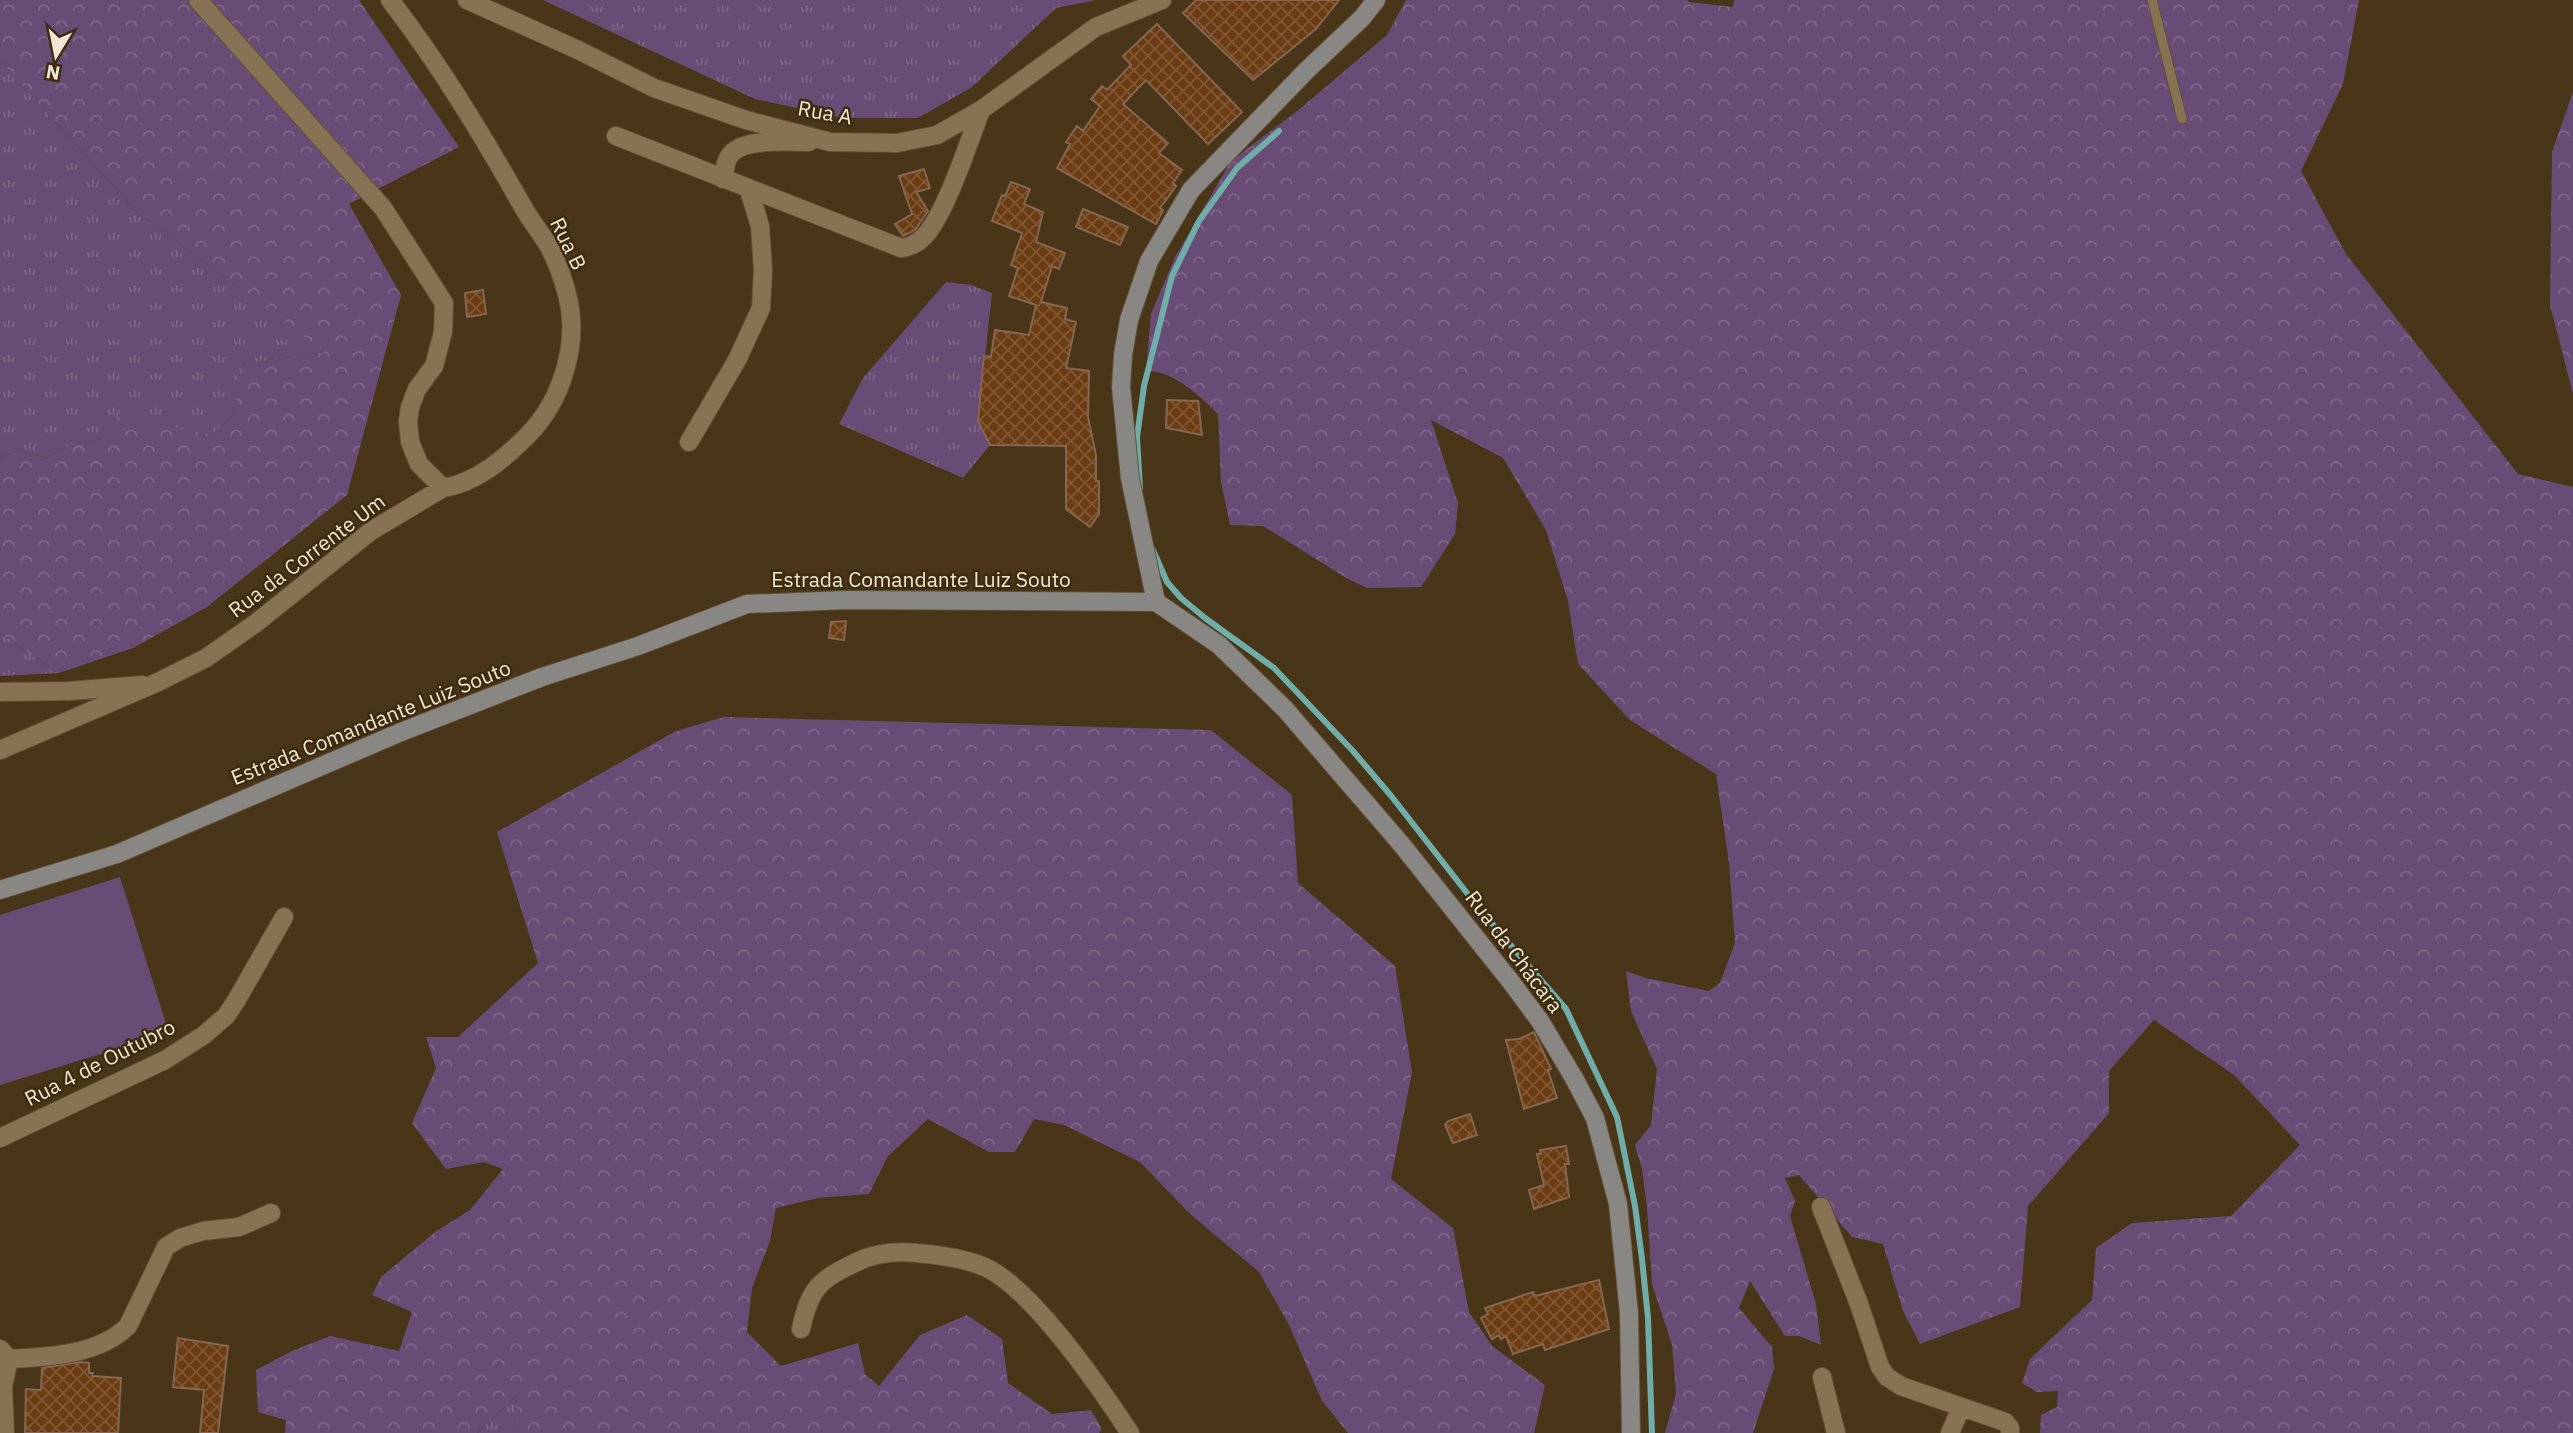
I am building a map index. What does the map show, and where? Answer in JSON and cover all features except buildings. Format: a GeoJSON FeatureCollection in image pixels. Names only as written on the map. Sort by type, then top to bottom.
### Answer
{"type":"FeatureCollection","features":[{"type":"Feature","properties":{"kind":"street"},"geometry":{"type":"LineString","coordinates":[[198,0],[383,208],[444,303],[443,332],[434,366],[417,389],[408,422],[410,442],[419,464],[443,488]]}},
{"type":"Feature","properties":{"kind":"street","name":"Rua B"},"geometry":{"type":"LineString","coordinates":[[390,0],[479,128],[524,209],[549,246],[568,295],[572,332],[565,370],[542,422],[483,473],[455,486],[443,488]]}},
{"type":"Feature","properties":{"kind":"street","name":"Rua A"},"geometry":{"type":"LineString","coordinates":[[467,0],[654,88],[746,120],[830,142],[897,143],[937,135],[982,110],[1096,27],[1162,0]]}},
{"type":"Feature","properties":{"kind":"street"},"geometry":{"type":"LineString","coordinates":[[1156,602],[1130,478],[1121,387],[1129,320],[1149,261],[1191,190],[1307,70],[1362,18],[1376,0]]}},
{"type":"Feature","properties":{"kind":"street"},"geometry":{"type":"LineString","coordinates":[[616,136],[901,248],[911,247],[929,230],[982,110]]}},
{"type":"Feature","properties":{"kind":"street"},"geometry":{"type":"LineString","coordinates":[[723,180],[727,160],[732,152],[742,146],[830,142]]}},
{"type":"Feature","properties":{"kind":"street"},"geometry":{"type":"LineString","coordinates":[[689,442],[737,360],[761,308],[764,270],[760,226],[750,190]]}},
{"type":"Feature","properties":{"kind":"street","name":"Rua da Corrente Um"},"geometry":{"type":"LineString","coordinates":[[0,750],[156,683],[206,658],[256,623],[371,531],[443,488]]}},
{"type":"Feature","properties":{"kind":"street","name":"Estrada Comandante Luiz Souto"},"geometry":{"type":"LineString","coordinates":[[0,890],[117,854],[414,727],[542,677],[638,646],[747,604],[845,600],[1156,602]]}},
{"type":"Feature","properties":{"kind":"street","name":"Rua da Chácara"},"geometry":{"type":"LineString","coordinates":[[1156,602],[1219,645],[1285,709],[1402,845],[1504,972],[1540,1021],[1574,1078],[1595,1118],[1618,1203],[1629,1313],[1631,1433]]}},
{"type":"Feature","properties":{"kind":"street"},"geometry":{"type":"LineString","coordinates":[[0,692],[69,691],[156,683]]}},
{"type":"Feature","properties":{"kind":"street","name":"Rua 4 de Outubro"},"geometry":{"type":"LineString","coordinates":[[0,1138],[165,1060],[204,1035],[226,1016],[284,917]]}},
{"type":"Feature","properties":{"kind":"street"},"geometry":{"type":"LineString","coordinates":[[1821,1207],[1880,1367],[1887,1377],[1901,1386],[2005,1422],[2010,1433]]}},
{"type":"Feature","properties":{"kind":"street"},"geometry":{"type":"LineString","coordinates":[[5,1433],[1,1386],[5,1354],[60,1356],[81,1351],[121,1333],[128,1326],[166,1247],[180,1238],[203,1231],[239,1227],[271,1213]]}},
{"type":"Feature","properties":{"kind":"street"},"geometry":{"type":"LineString","coordinates":[[801,1329],[806,1307],[817,1286],[834,1273],[868,1257],[902,1251],[944,1255],[988,1269],[1020,1292],[1054,1330],[1112,1405],[1130,1433]]}},
{"type":"Feature","properties":{"kind":"street"},"geometry":{"type":"LineString","coordinates":[[1822,1377],[1836,1433]]}},
{"type":"Feature","properties":{"kind":"street"},"geometry":{"type":"LineString","coordinates":[[1112,1405],[1118,1433]]}},
{"type":"Feature","properties":{"kind":"street"},"geometry":{"type":"LineString","coordinates":[[1950,1433],[1961,1408]]}},
{"type":"Feature","properties":{"kind":"lane"},"geometry":{"type":"LineString","coordinates":[[2152,0],[2182,119]]}},
{"type":"Feature","properties":{"kind":"green space"},"geometry":{"type":"Polygon","coordinates":[[[0,0],[359,0],[459,147],[349,204],[401,295],[347,495],[207,607],[133,648],[59,673],[0,633],[0,458],[21,450],[46,458],[75,443],[103,439],[117,415],[212,435],[233,415],[240,364],[325,352],[137,212],[0,61],[0,0]]]}},
{"type":"Feature","properties":{"kind":"green space"},"geometry":{"type":"Polygon","coordinates":[[[543,0],[1097,0],[1056,8],[972,87],[918,118],[843,118],[755,99],[543,0]]]}},
{"type":"Feature","properties":{"kind":"green space"},"geometry":{"type":"Polygon","coordinates":[[[1406,0],[1688,0],[1733,7],[1734,0],[2359,0],[2343,84],[2301,171],[2346,254],[2518,474],[2573,487],[2573,1433],[2040,1433],[2041,1415],[2057,1407],[2058,1391],[2037,1392],[2022,1383],[2030,1359],[2092,1300],[2096,1248],[2132,1223],[2231,1216],[2300,1145],[2234,1075],[2154,1020],[2109,1071],[2109,1113],[2028,1206],[2020,1307],[1920,1344],[1903,1311],[1883,1244],[1852,1237],[1799,1175],[1785,1178],[1795,1201],[1790,1216],[1816,1304],[1821,1345],[1799,1336],[1785,1336],[1750,1281],[1739,1308],[1772,1347],[1774,1369],[1753,1433],[1665,1433],[1676,1394],[1672,1345],[1652,1284],[1647,1207],[1642,1169],[1635,1145],[1651,1125],[1657,1069],[1631,1011],[1626,971],[1646,978],[1709,991],[1720,983],[1735,943],[1729,863],[1716,774],[1630,720],[1578,664],[1568,601],[1546,530],[1503,458],[1431,420],[1458,503],[1455,534],[1421,587],[1367,588],[1263,526],[1230,525],[1221,482],[1218,414],[1176,379],[1146,371],[1151,314],[1175,257],[1231,161],[1296,112],[1387,35],[1406,0]]]}},
{"type":"Feature","properties":{"kind":"green space"},"geometry":{"type":"Polygon","coordinates":[[[0,61],[137,212],[326,352],[241,364],[233,415],[212,435],[104,439],[75,443],[46,458],[21,450],[0,458],[0,61]]]}},
{"type":"Feature","properties":{"kind":"green space"},"geometry":{"type":"Polygon","coordinates":[[[2573,92],[2573,394],[2550,305],[2552,152],[2573,92]]]}},
{"type":"Feature","properties":{"kind":"green space"},"geometry":{"type":"Polygon","coordinates":[[[946,282],[971,285],[992,293],[978,421],[990,445],[963,478],[839,424],[863,378],[946,282]]]}},
{"type":"Feature","properties":{"kind":"green space"},"geometry":{"type":"Polygon","coordinates":[[[0,633],[59,673],[0,676],[0,633]]]}},
{"type":"Feature","properties":{"kind":"green space"},"geometry":{"type":"Polygon","coordinates":[[[724,717],[1211,730],[1292,795],[1298,883],[1395,966],[1412,1072],[1391,1179],[1453,1228],[1469,1312],[1492,1346],[1545,1385],[1534,1433],[1348,1433],[1322,1401],[1289,1325],[1259,1272],[1189,1213],[1140,1162],[1064,1125],[1034,1119],[1015,1152],[989,1152],[928,1119],[888,1156],[869,1194],[818,1198],[776,1208],[770,1241],[752,1288],[747,1332],[781,1366],[858,1343],[865,1374],[879,1386],[920,1335],[967,1315],[1002,1339],[1008,1383],[1052,1414],[1091,1410],[1102,1429],[1099,1433],[513,1433],[517,1395],[477,1433],[285,1433],[286,1420],[258,1412],[256,1370],[292,1351],[330,1336],[399,1351],[412,1312],[372,1295],[381,1277],[435,1232],[470,1210],[503,1169],[484,1162],[446,1169],[412,1123],[436,1068],[426,1037],[458,1037],[538,963],[497,832],[676,731],[724,717]]]}},
{"type":"Feature","properties":{"kind":"green space"},"geometry":{"type":"Polygon","coordinates":[[[120,877],[169,1033],[0,1085],[0,915],[120,877]]]}},
{"type":"Feature","properties":{"kind":"green space"},"geometry":{"type":"Polygon","coordinates":[[[517,1395],[513,1433],[477,1433],[517,1395]]]}},
{"type":"Feature","properties":{"kind":"waterway"},"geometry":{"type":"LineString","coordinates":[[1140,489],[1137,437],[1144,386],[1172,276],[1199,221],[1237,168],[1279,131]]}},
{"type":"Feature","properties":{"kind":"waterway"},"geometry":{"type":"LineString","coordinates":[[1152,548],[1167,582],[1181,598],[1274,668],[1353,751],[1481,911],[1566,1009],[1617,1117],[1635,1206],[1642,1259],[1648,1318],[1652,1433]]}}]}
